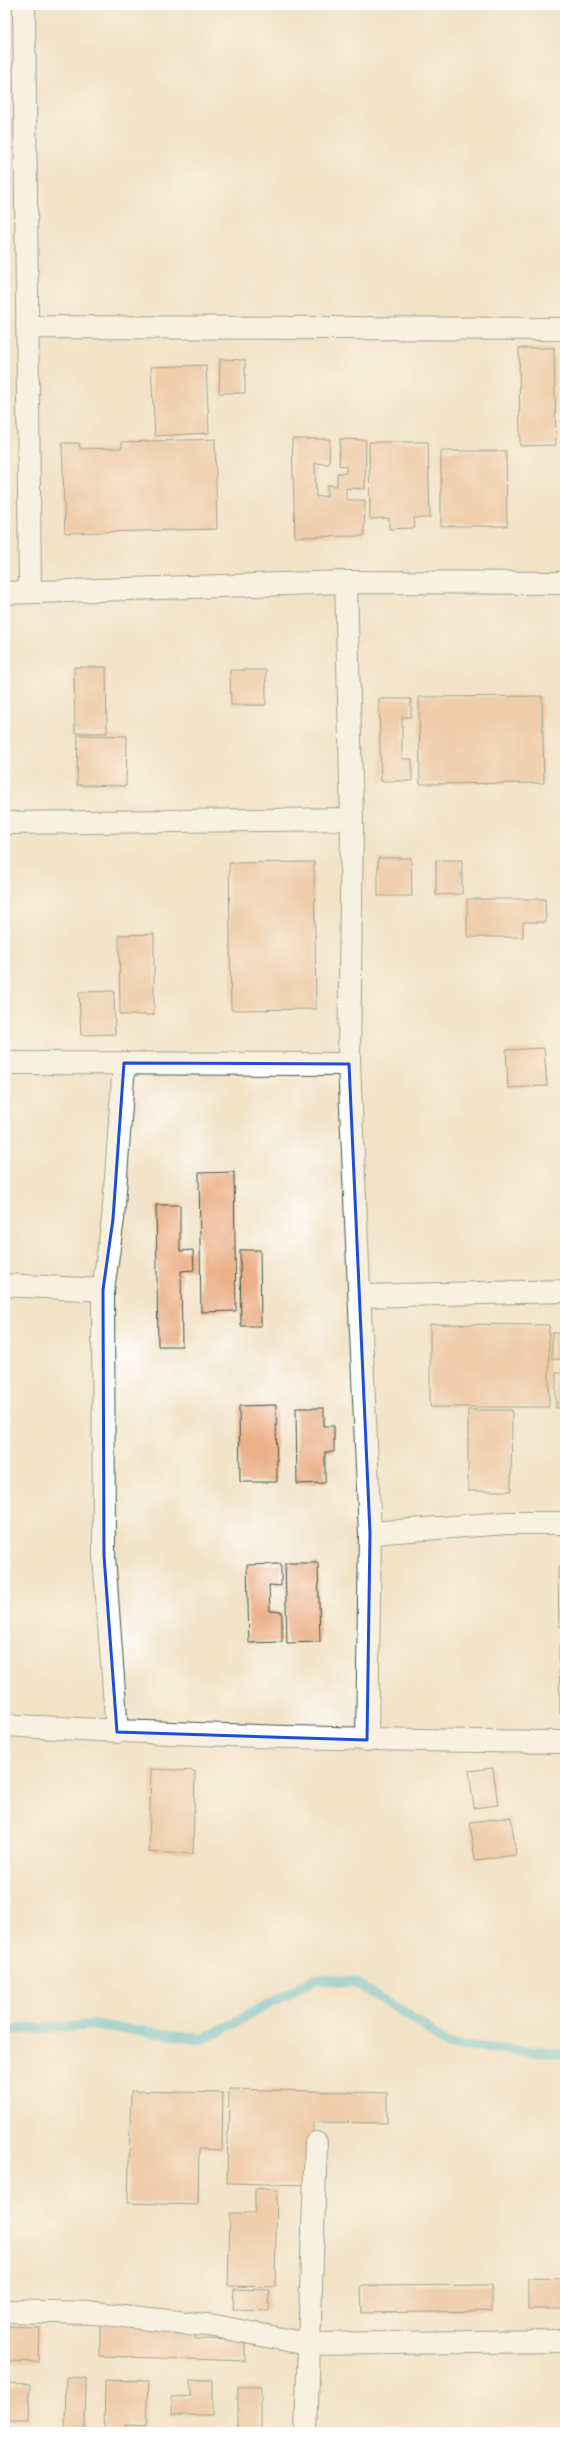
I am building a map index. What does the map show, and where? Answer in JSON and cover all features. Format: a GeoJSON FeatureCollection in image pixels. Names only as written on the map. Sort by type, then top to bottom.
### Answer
{"type":"FeatureCollection","features":[{"type":"Feature","properties":{"kind":"street"},"geometry":{"type":"LineString","coordinates":[[24,5],[30,592]]}},
{"type":"Feature","properties":{"kind":"street"},"geometry":{"type":"LineString","coordinates":[[27,327],[565,329]]}},
{"type":"Feature","properties":{"kind":"street"},"geometry":{"type":"LineString","coordinates":[[346,582],[352,819],[349,1064],[370,1533],[367,1740]]}},
{"type":"Feature","properties":{"kind":"street"},"geometry":{"type":"LineString","coordinates":[[5,593],[346,582],[565,584]]}},
{"type":"Feature","properties":{"kind":"street"},"geometry":{"type":"LineString","coordinates":[[5,823],[352,819]]}},
{"type":"Feature","properties":{"kind":"street"},"geometry":{"type":"LineString","coordinates":[[5,1063],[349,1064]]}},
{"type":"Feature","properties":{"kind":"street"},"geometry":{"type":"LineString","coordinates":[[117,1732],[104,1556],[103,1290],[113,1219],[124,1063]]}},
{"type":"Feature","properties":{"kind":"street"},"geometry":{"type":"LineString","coordinates":[[5,1285],[103,1290]]}},
{"type":"Feature","properties":{"kind":"street"},"geometry":{"type":"LineString","coordinates":[[360,1296],[565,1291]]}},
{"type":"Feature","properties":{"kind":"street"},"geometry":{"type":"LineString","coordinates":[[370,1533],[507,1524],[565,1523]]}},
{"type":"Feature","properties":{"kind":"street"},"geometry":{"type":"LineString","coordinates":[[5,1725],[117,1732],[367,1740],[565,1742]]}},
{"type":"Feature","properties":{"kind":"street"},"geometry":{"type":"LineString","coordinates":[[306,2432],[316,2143]]}},
{"type":"Feature","properties":{"kind":"street"},"geometry":{"type":"LineString","coordinates":[[5,2311],[95,2313],[215,2326],[308,2344],[565,2340]]}},
{"type":"Feature","properties":{"kind":"highlighted area"},"geometry":{"type":"Polygon","coordinates":[[[124,1063],[349,1064],[370,1533],[367,1740],[117,1732],[104,1556],[103,1290],[113,1219],[124,1063]]]}},
{"type":"Feature","properties":{"kind":"building"},"geometry":{"type":"Polygon","coordinates":[[[519,348],[554,348],[556,445],[520,446],[519,348]]]}},
{"type":"Feature","properties":{"kind":"building"},"geometry":{"type":"Polygon","coordinates":[[[220,359],[245,360],[245,393],[219,393],[220,359]]]}},
{"type":"Feature","properties":{"kind":"building"},"geometry":{"type":"Polygon","coordinates":[[[206,365],[209,433],[155,436],[151,367],[206,365]]]}},
{"type":"Feature","properties":{"kind":"building"},"geometry":{"type":"Polygon","coordinates":[[[215,439],[217,529],[65,533],[62,443],[79,443],[80,449],[122,448],[122,442],[215,439]]]}},
{"type":"Feature","properties":{"kind":"building"},"geometry":{"type":"Polygon","coordinates":[[[292,439],[330,439],[329,464],[315,463],[316,497],[327,496],[327,485],[337,486],[337,473],[346,473],[346,466],[339,465],[340,439],[366,440],[365,489],[346,488],[346,500],[365,500],[364,536],[295,537],[292,439]]]}},
{"type":"Feature","properties":{"kind":"building"},"geometry":{"type":"Polygon","coordinates":[[[369,442],[428,442],[430,518],[414,518],[415,528],[389,529],[389,518],[370,519],[369,442]]]}},
{"type":"Feature","properties":{"kind":"building"},"geometry":{"type":"Polygon","coordinates":[[[441,451],[506,451],[507,526],[441,526],[441,451]]]}},
{"type":"Feature","properties":{"kind":"building"},"geometry":{"type":"Polygon","coordinates":[[[74,667],[106,667],[107,733],[75,733],[74,667]]]}},
{"type":"Feature","properties":{"kind":"building"},"geometry":{"type":"Polygon","coordinates":[[[230,670],[266,670],[266,705],[231,705],[230,670]]]}},
{"type":"Feature","properties":{"kind":"building"},"geometry":{"type":"Polygon","coordinates":[[[542,696],[544,783],[420,784],[419,697],[542,696]]]}},
{"type":"Feature","properties":{"kind":"building"},"geometry":{"type":"Polygon","coordinates":[[[379,699],[411,699],[411,717],[402,717],[402,759],[412,759],[412,781],[381,781],[379,699]]]}},
{"type":"Feature","properties":{"kind":"building"},"geometry":{"type":"Polygon","coordinates":[[[78,735],[127,736],[126,786],[77,785],[78,735]]]}},
{"type":"Feature","properties":{"kind":"building"},"geometry":{"type":"Polygon","coordinates":[[[378,858],[411,858],[412,896],[378,896],[378,858]]]}},
{"type":"Feature","properties":{"kind":"building"},"geometry":{"type":"Polygon","coordinates":[[[436,860],[462,860],[462,894],[436,895],[436,860]]]}},
{"type":"Feature","properties":{"kind":"building"},"geometry":{"type":"Polygon","coordinates":[[[314,862],[316,1009],[231,1010],[229,863],[314,862]]]}},
{"type":"Feature","properties":{"kind":"building"},"geometry":{"type":"Polygon","coordinates":[[[467,899],[545,899],[546,922],[523,922],[523,937],[467,937],[467,899]]]}},
{"type":"Feature","properties":{"kind":"building"},"geometry":{"type":"Polygon","coordinates":[[[154,934],[154,1015],[120,1015],[119,935],[154,934]]]}},
{"type":"Feature","properties":{"kind":"building"},"geometry":{"type":"Polygon","coordinates":[[[114,991],[115,1034],[81,1035],[79,992],[114,991]]]}},
{"type":"Feature","properties":{"kind":"building"},"geometry":{"type":"Polygon","coordinates":[[[544,1048],[547,1086],[508,1088],[506,1050],[544,1048]]]}},
{"type":"Feature","properties":{"kind":"building"},"geometry":{"type":"Polygon","coordinates":[[[234,1172],[236,1311],[201,1312],[199,1173],[234,1172]]]}},
{"type":"Feature","properties":{"kind":"building"},"geometry":{"type":"Polygon","coordinates":[[[156,1205],[180,1205],[180,1251],[193,1250],[194,1270],[181,1271],[182,1346],[158,1346],[156,1205]]]}},
{"type":"Feature","properties":{"kind":"building"},"geometry":{"type":"Polygon","coordinates":[[[240,1250],[260,1250],[261,1326],[241,1326],[240,1250]]]}},
{"type":"Feature","properties":{"kind":"building"},"geometry":{"type":"Polygon","coordinates":[[[430,1324],[549,1325],[549,1407],[430,1407],[430,1324]]]}},
{"type":"Feature","properties":{"kind":"building"},"geometry":{"type":"Polygon","coordinates":[[[552,1333],[565,1333],[565,1359],[552,1359],[552,1333]]]}},
{"type":"Feature","properties":{"kind":"building"},"geometry":{"type":"Polygon","coordinates":[[[556,1373],[565,1373],[565,1408],[556,1408],[556,1373]]]}},
{"type":"Feature","properties":{"kind":"building"},"geometry":{"type":"Polygon","coordinates":[[[276,1405],[277,1482],[240,1482],[239,1406],[276,1405]]]}},
{"type":"Feature","properties":{"kind":"building"},"geometry":{"type":"Polygon","coordinates":[[[296,1408],[324,1408],[324,1426],[334,1426],[334,1452],[325,1452],[325,1483],[297,1484],[296,1408]]]}},
{"type":"Feature","properties":{"kind":"building"},"geometry":{"type":"Polygon","coordinates":[[[468,1410],[512,1410],[511,1491],[468,1491],[468,1410]]]}},
{"type":"Feature","properties":{"kind":"building"},"geometry":{"type":"Polygon","coordinates":[[[285,1563],[318,1563],[320,1642],[287,1643],[285,1563]]]}},
{"type":"Feature","properties":{"kind":"building"},"geometry":{"type":"Polygon","coordinates":[[[281,1564],[281,1586],[269,1585],[270,1611],[282,1612],[282,1642],[249,1643],[247,1565],[281,1564]]]}},
{"type":"Feature","properties":{"kind":"building"},"geometry":{"type":"Polygon","coordinates":[[[558,1567],[565,1567],[565,1626],[559,1626],[558,1567]]]}},
{"type":"Feature","properties":{"kind":"building"},"geometry":{"type":"Polygon","coordinates":[[[559,1645],[565,1645],[565,1714],[560,1714],[559,1645]]]}},
{"type":"Feature","properties":{"kind":"building"},"geometry":{"type":"Polygon","coordinates":[[[493,1768],[498,1805],[474,1808],[469,1771],[493,1768]]]}},
{"type":"Feature","properties":{"kind":"building"},"geometry":{"type":"Polygon","coordinates":[[[151,1769],[195,1771],[193,1854],[149,1852],[151,1769]]]}},
{"type":"Feature","properties":{"kind":"building"},"geometry":{"type":"Polygon","coordinates":[[[511,1817],[516,1855],[475,1860],[470,1822],[511,1817]]]}},
{"type":"Feature","properties":{"kind":"building"},"geometry":{"type":"Polygon","coordinates":[[[229,2089],[387,2093],[387,2123],[313,2122],[312,2185],[227,2183],[229,2089]]]}},
{"type":"Feature","properties":{"kind":"building"},"geometry":{"type":"Polygon","coordinates":[[[131,2091],[223,2093],[222,2150],[199,2149],[198,2205],[128,2203],[131,2091]]]}},
{"type":"Feature","properties":{"kind":"building"},"geometry":{"type":"Polygon","coordinates":[[[255,2188],[277,2190],[275,2287],[228,2286],[230,2213],[255,2213],[255,2188]]]}},
{"type":"Feature","properties":{"kind":"building"},"geometry":{"type":"Polygon","coordinates":[[[528,2278],[565,2279],[565,2309],[528,2309],[528,2278]]]}},
{"type":"Feature","properties":{"kind":"building"},"geometry":{"type":"Polygon","coordinates":[[[492,2285],[492,2311],[362,2313],[361,2286],[492,2285]]]}},
{"type":"Feature","properties":{"kind":"building"},"geometry":{"type":"Polygon","coordinates":[[[234,2289],[270,2290],[269,2311],[233,2310],[234,2289]]]}},
{"type":"Feature","properties":{"kind":"building"},"geometry":{"type":"Polygon","coordinates":[[[100,2324],[195,2326],[195,2339],[245,2340],[245,2361],[100,2356],[100,2324]]]}},
{"type":"Feature","properties":{"kind":"building"},"geometry":{"type":"Polygon","coordinates":[[[5,2326],[40,2327],[39,2362],[5,2361],[5,2326]]]}},
{"type":"Feature","properties":{"kind":"building"},"geometry":{"type":"Polygon","coordinates":[[[66,2377],[86,2378],[85,2432],[65,2432],[66,2377]]]}},
{"type":"Feature","properties":{"kind":"building"},"geometry":{"type":"Polygon","coordinates":[[[105,2380],[148,2381],[146,2426],[126,2425],[126,2432],[104,2432],[105,2380]]]}},
{"type":"Feature","properties":{"kind":"building"},"geometry":{"type":"Polygon","coordinates":[[[191,2380],[212,2380],[212,2415],[172,2415],[172,2397],[191,2396],[191,2380]]]}},
{"type":"Feature","properties":{"kind":"building"},"geometry":{"type":"Polygon","coordinates":[[[5,2383],[30,2384],[29,2421],[5,2421],[5,2383]]]}},
{"type":"Feature","properties":{"kind":"building"},"geometry":{"type":"Polygon","coordinates":[[[238,2387],[261,2387],[261,2432],[238,2432],[238,2387]]]}},
{"type":"Feature","properties":{"kind":"waterway"},"geometry":{"type":"LineString","coordinates":[[5,2030],[95,2025],[204,2039],[315,1979],[355,1982],[421,2024],[447,2045],[565,2054]]}}]}
